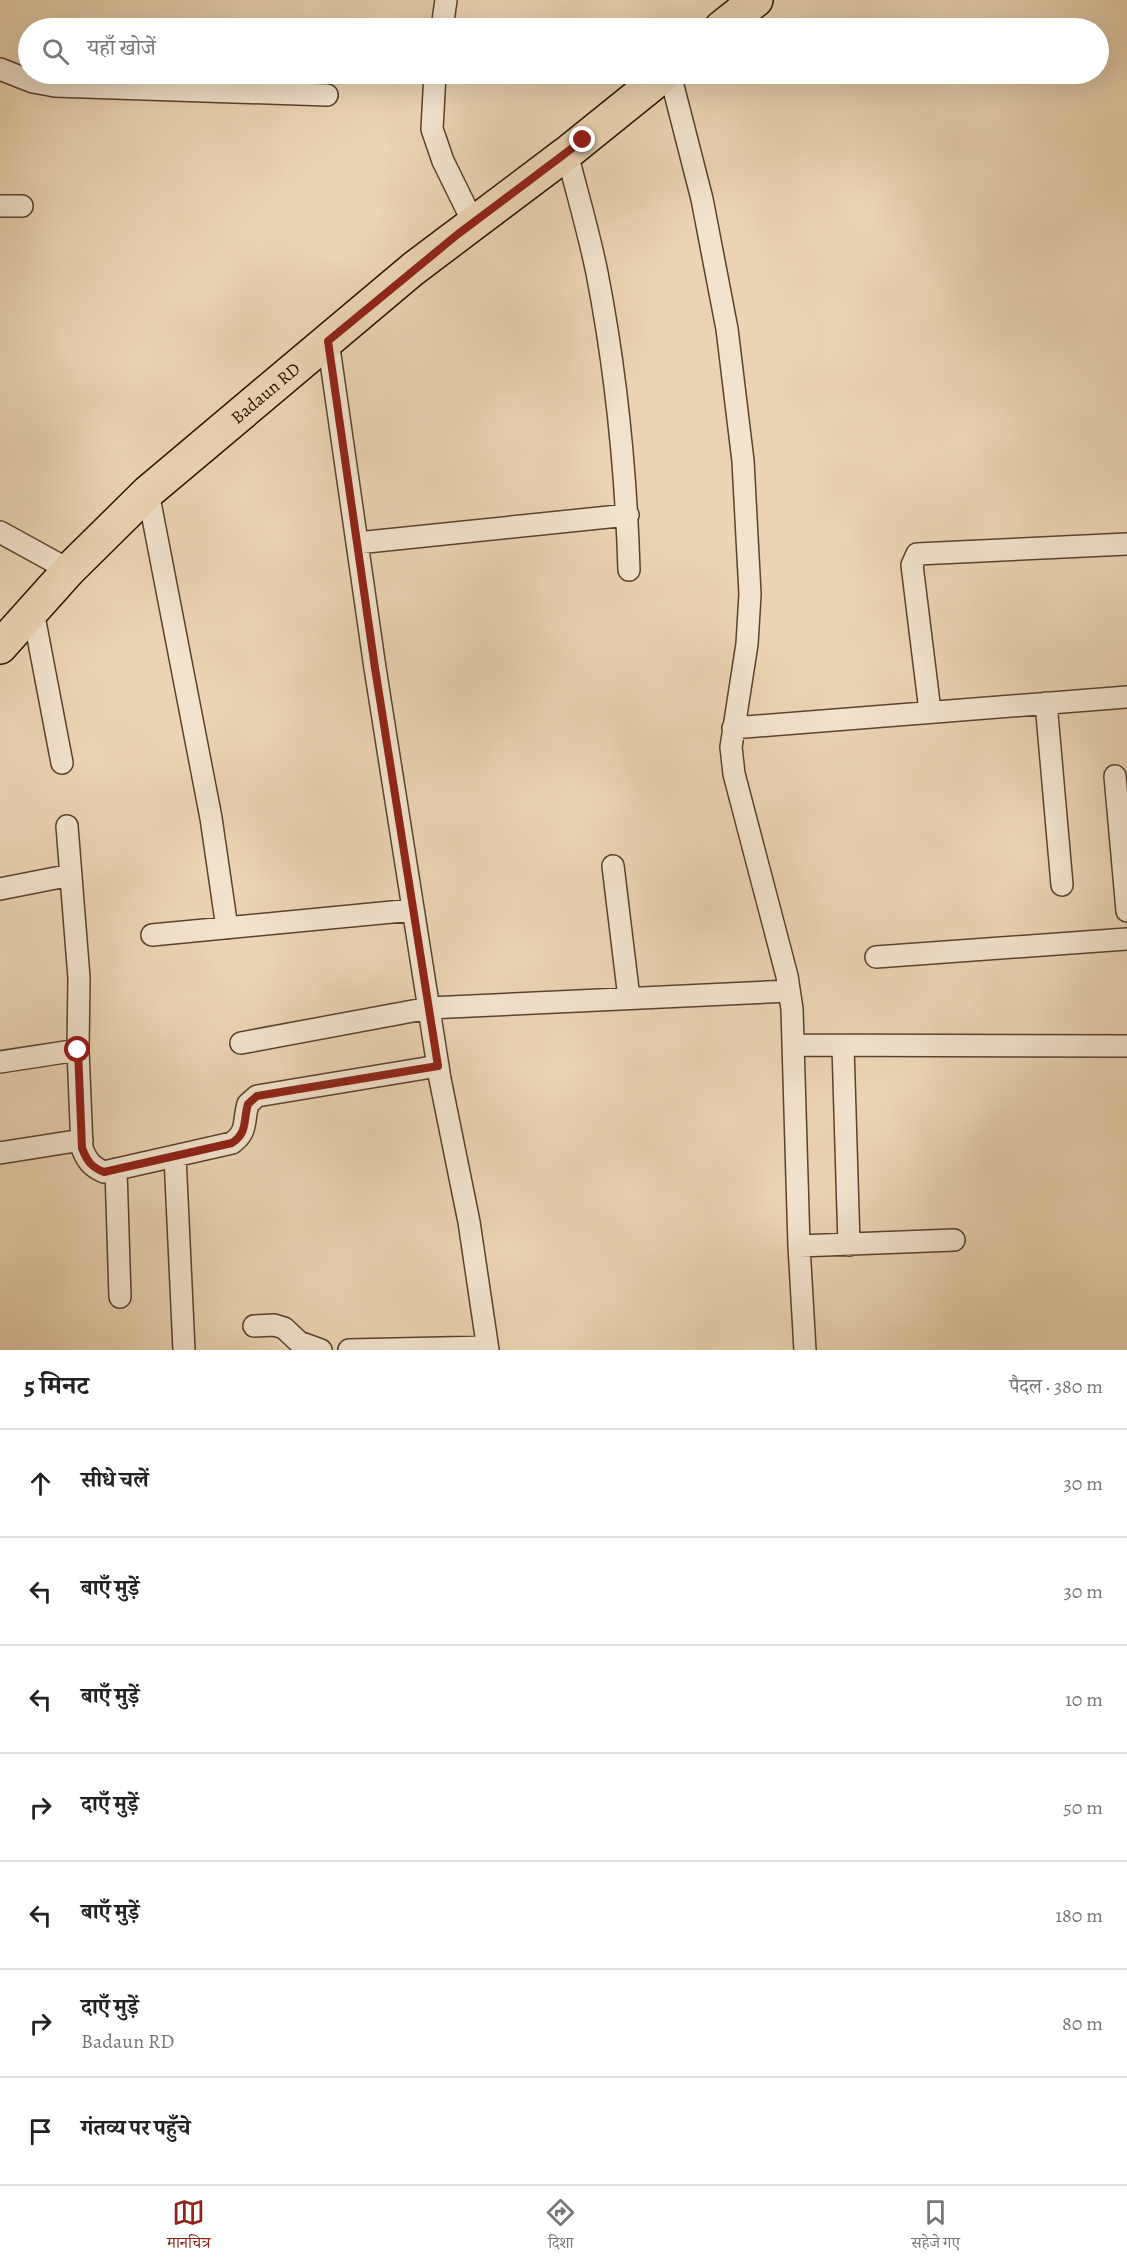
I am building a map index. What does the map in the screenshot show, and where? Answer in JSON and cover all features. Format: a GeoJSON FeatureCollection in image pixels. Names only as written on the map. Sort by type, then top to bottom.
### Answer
{"type":"FeatureCollection","features":[{"type":"Feature","properties":{"kind":"main road"},"geometry":{"type":"LineString","coordinates":[[734,18],[756,0]]}},
{"type":"Feature","properties":{"kind":"main road","name":"Badaun RD"},"geometry":{"type":"LineString","coordinates":[[0,647],[69,570],[148,492],[473,222],[567,153],[653,84]]}},
{"type":"Feature","properties":{"kind":"street"},"geometry":{"type":"LineString","coordinates":[[443,18],[446,0]]}},
{"type":"Feature","properties":{"kind":"street"},"geometry":{"type":"LineString","coordinates":[[0,69],[18,76]]}},
{"type":"Feature","properties":{"kind":"street"},"geometry":{"type":"LineString","coordinates":[[44,84],[327,95]]}},
{"type":"Feature","properties":{"kind":"street"},"geometry":{"type":"LineString","coordinates":[[434,84],[432,129],[443,161],[473,222]]}},
{"type":"Feature","properties":{"kind":"street"},"geometry":{"type":"LineString","coordinates":[[673,84],[702,199],[727,329],[743,461],[750,594],[747,644],[731,747],[734,774],[789,991],[794,1045],[799,1246],[805,1350]]}},
{"type":"Feature","properties":{"kind":"street"},"geometry":{"type":"LineString","coordinates":[[567,153],[597,272],[617,393],[628,515],[629,570]]}},
{"type":"Feature","properties":{"kind":"street"},"geometry":{"type":"LineString","coordinates":[[0,206],[22,206]]}},
{"type":"Feature","properties":{"kind":"street"},"geometry":{"type":"LineString","coordinates":[[328,341],[413,910],[488,1348],[349,1350]]}},
{"type":"Feature","properties":{"kind":"street"},"geometry":{"type":"LineString","coordinates":[[148,492],[211,818],[227,928]]}},
{"type":"Feature","properties":{"kind":"street"},"geometry":{"type":"LineString","coordinates":[[357,543],[628,515]]}},
{"type":"Feature","properties":{"kind":"street"},"geometry":{"type":"LineString","coordinates":[[0,532],[69,570]]}},
{"type":"Feature","properties":{"kind":"street"},"geometry":{"type":"LineString","coordinates":[[930,711],[912,566],[917,554],[1127,544]]}},
{"type":"Feature","properties":{"kind":"street"},"geometry":{"type":"LineString","coordinates":[[33,611],[62,763]]}},
{"type":"Feature","properties":{"kind":"street"},"geometry":{"type":"LineString","coordinates":[[733,728],[1127,697]]}},
{"type":"Feature","properties":{"kind":"street"},"geometry":{"type":"LineString","coordinates":[[1046,703],[1062,885]]}},
{"type":"Feature","properties":{"kind":"street"},"geometry":{"type":"LineString","coordinates":[[1115,776],[1124,849],[1127,911]]}},
{"type":"Feature","properties":{"kind":"street"},"geometry":{"type":"LineString","coordinates":[[68,826],[79,978],[78,1050],[82,1148],[87,1160],[94,1168],[104,1172],[232,1143],[241,1137],[248,1104],[257,1096],[438,1066]]}},
{"type":"Feature","properties":{"kind":"street"},"geometry":{"type":"LineString","coordinates":[[614,866],[629,998]]}},
{"type":"Feature","properties":{"kind":"street"},"geometry":{"type":"LineString","coordinates":[[0,889],[71,875]]}},
{"type":"Feature","properties":{"kind":"street"},"geometry":{"type":"LineString","coordinates":[[152,935],[413,910]]}},
{"type":"Feature","properties":{"kind":"street"},"geometry":{"type":"LineString","coordinates":[[876,957],[1127,939]]}},
{"type":"Feature","properties":{"kind":"street"},"geometry":{"type":"LineString","coordinates":[[241,1043],[429,1008],[789,991]]}},
{"type":"Feature","properties":{"kind":"street"},"geometry":{"type":"LineString","coordinates":[[794,1045],[1127,1046]]}},
{"type":"Feature","properties":{"kind":"street"},"geometry":{"type":"LineString","coordinates":[[843,1046],[849,1245]]}},
{"type":"Feature","properties":{"kind":"street"},"geometry":{"type":"LineString","coordinates":[[0,1062],[78,1050]]}},
{"type":"Feature","properties":{"kind":"street"},"geometry":{"type":"LineString","coordinates":[[0,1153],[82,1140]]}},
{"type":"Feature","properties":{"kind":"street"},"geometry":{"type":"LineString","coordinates":[[175,1156],[184,1350]]}},
{"type":"Feature","properties":{"kind":"street"},"geometry":{"type":"LineString","coordinates":[[116,1169],[120,1297]]}},
{"type":"Feature","properties":{"kind":"street"},"geometry":{"type":"LineString","coordinates":[[799,1246],[954,1240]]}},
{"type":"Feature","properties":{"kind":"street"},"geometry":{"type":"LineString","coordinates":[[254,1326],[274,1325],[284,1328],[299,1342],[321,1350]]}},
{"type":"Feature","properties":{"kind":"route"},"geometry":{"type":"LineString","coordinates":[[78,1050],[82,1148],[87,1160],[94,1168],[104,1172],[232,1143],[241,1137],[248,1104],[257,1096],[438,1066],[375,668],[328,341],[413,269],[583,140]]}}]}
